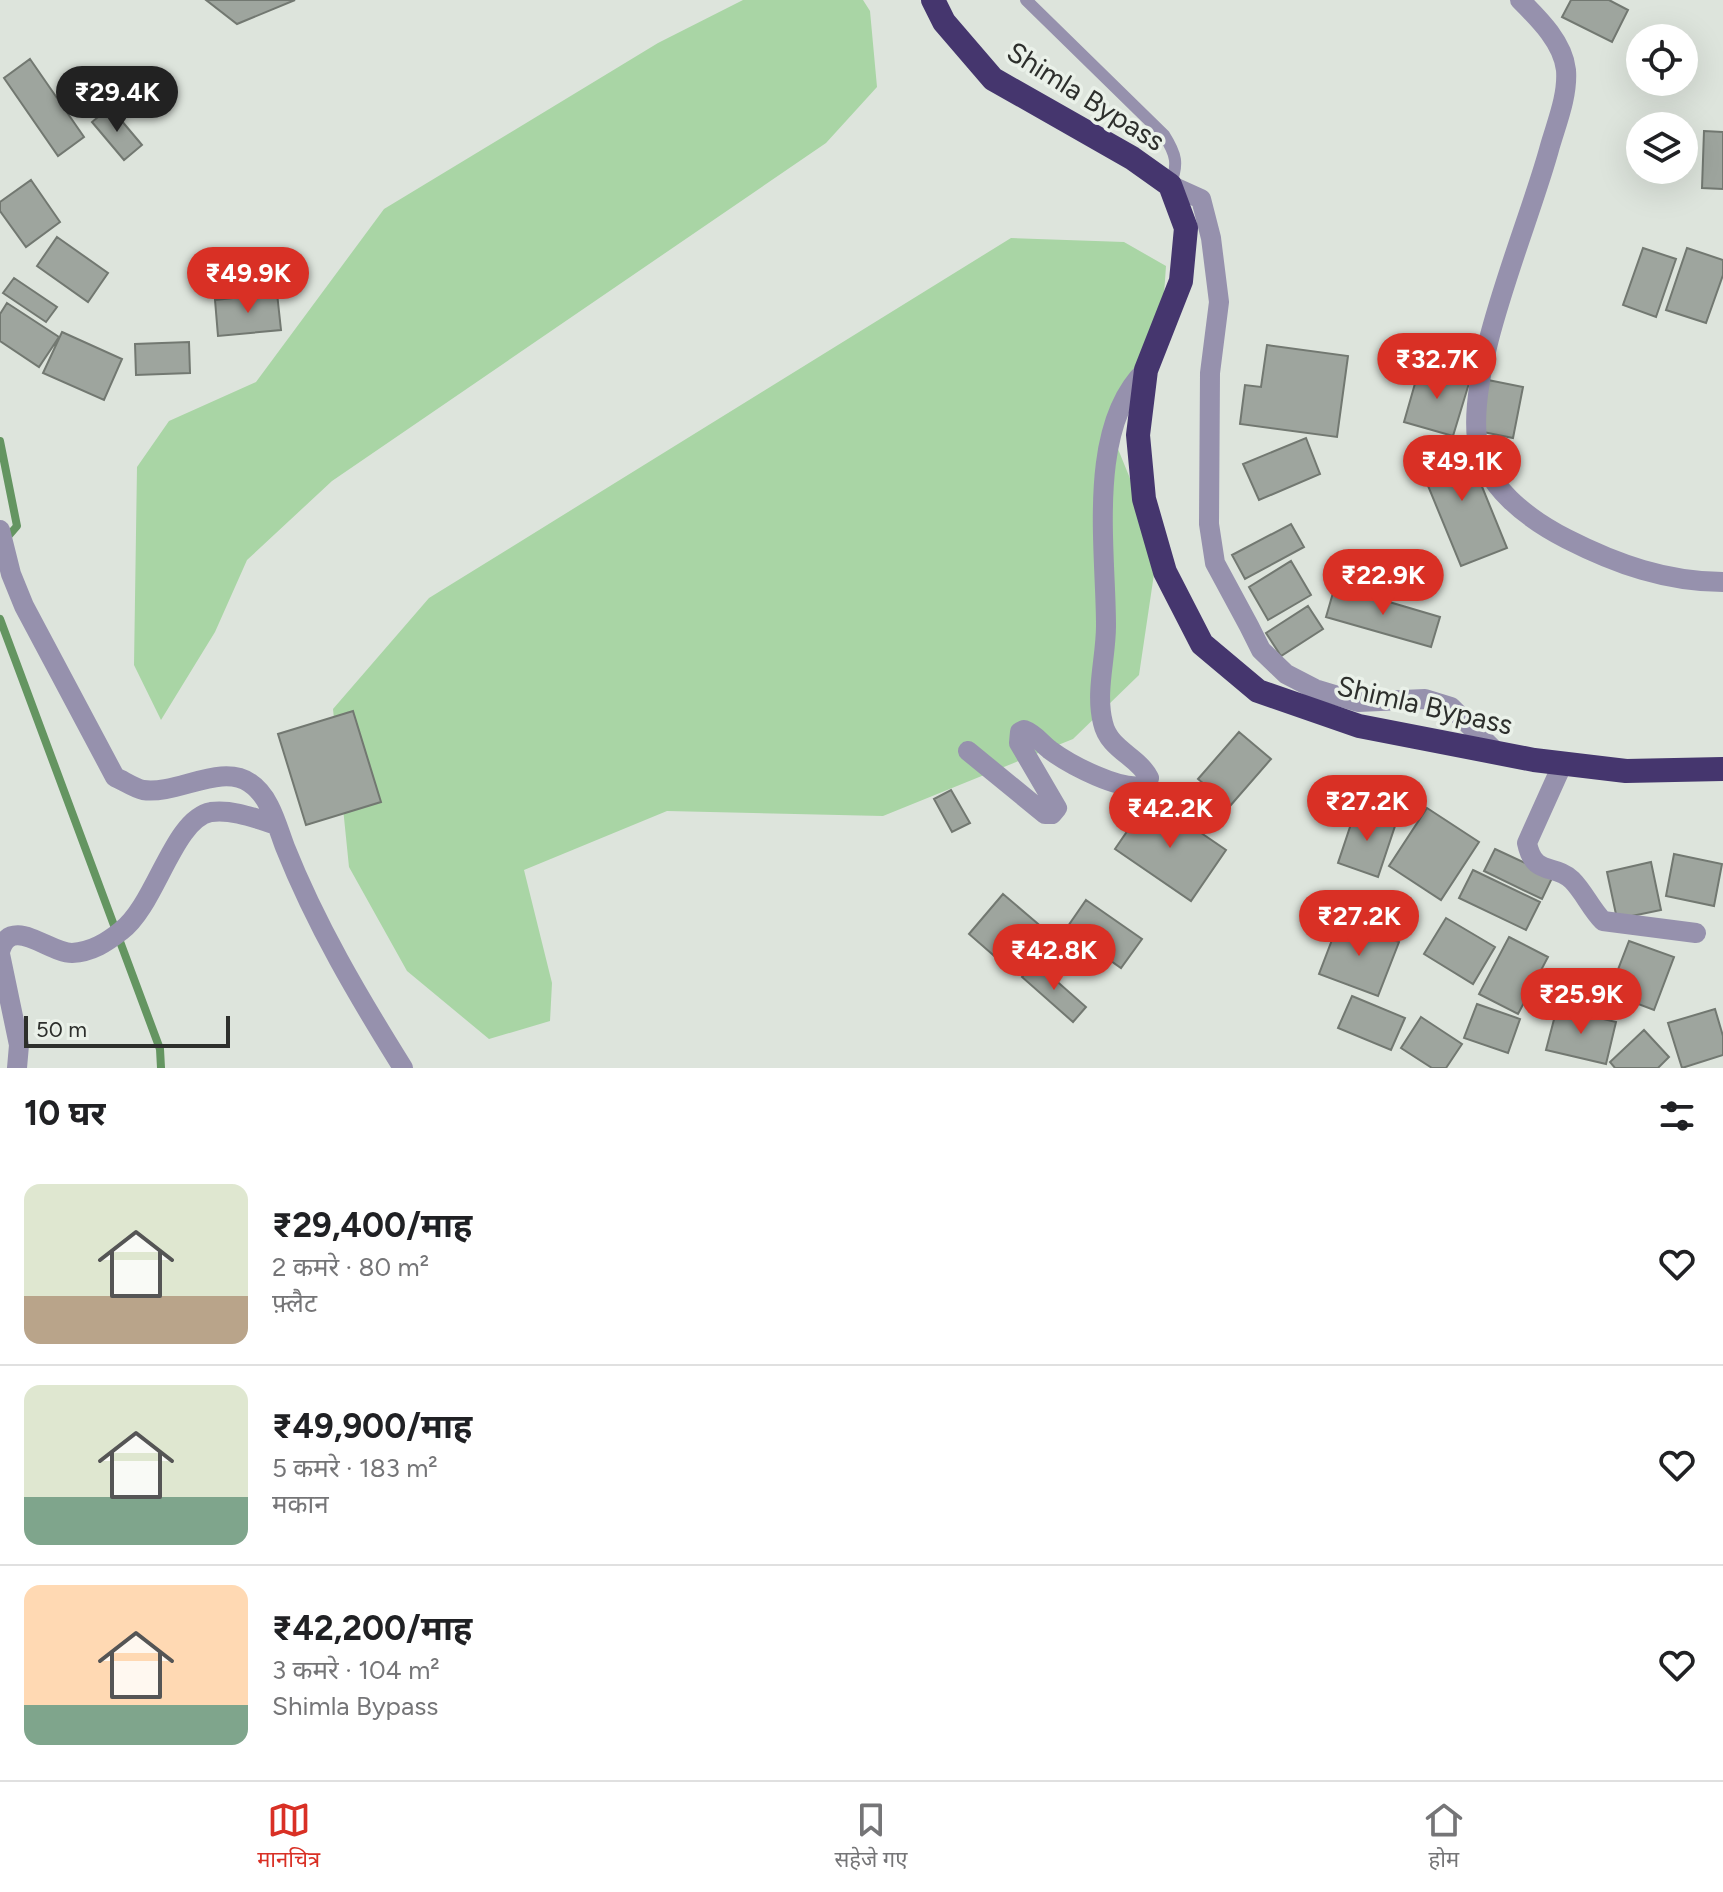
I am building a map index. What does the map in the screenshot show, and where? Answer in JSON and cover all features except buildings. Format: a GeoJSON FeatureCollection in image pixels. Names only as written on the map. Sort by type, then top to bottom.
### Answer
{"type":"FeatureCollection","features":[{"type":"Feature","properties":{"kind":"highway","name":"Shimla Bypass"},"geometry":{"type":"LineString","coordinates":[[933,0],[944,22],[993,79],[1132,158],[1170,185],[1186,228],[1181,281],[1146,370],[1138,435],[1144,499],[1165,572],[1202,644],[1258,691],[1359,726],[1563,763],[1626,771],[1723,769]]}},
{"type":"Feature","properties":{"kind":"street"},"geometry":{"type":"LineString","coordinates":[[1520,0],[1556,42],[1566,67],[1564,95],[1538,191],[1487,352],[1478,408],[1477,441],[1491,476],[1519,509],[1546,528],[1596,553],[1649,572],[1695,582],[1723,582]]}},
{"type":"Feature","properties":{"kind":"street"},"geometry":{"type":"LineString","coordinates":[[1170,185],[1201,199],[1211,238],[1219,302],[1210,373],[1209,524],[1215,563],[1261,650],[1286,674],[1315,689],[1358,702],[1425,699],[1451,707],[1495,751]]}},
{"type":"Feature","properties":{"kind":"street"},"geometry":{"type":"LineString","coordinates":[[968,751],[1045,814],[1052,814],[1057,808],[1019,743],[1018,736],[1024,730],[1072,765],[1101,777],[1139,787],[1146,785],[1149,778],[1145,770],[1112,743],[1103,727],[1100,703],[1106,630],[1104,503],[1110,436],[1118,406],[1130,385],[1146,370]]}},
{"type":"Feature","properties":{"kind":"street"},"geometry":{"type":"LineString","coordinates":[[1,530],[11,574],[47,654],[115,777],[141,790],[172,789],[226,776],[249,782],[265,798],[298,880],[340,965],[403,1068]]}},
{"type":"Feature","properties":{"kind":"street"},"geometry":{"type":"LineString","coordinates":[[1563,763],[1527,843],[1536,864],[1571,878],[1603,921],[1696,933]]}},
{"type":"Feature","properties":{"kind":"street"},"geometry":{"type":"LineString","coordinates":[[17,1068],[19,1045],[0,953],[2,943],[12,935],[27,935],[50,948],[71,953],[101,946],[130,925],[150,898],[184,832],[195,818],[211,812],[231,813],[277,825]]}},
{"type":"Feature","properties":{"kind":"lane"},"geometry":{"type":"LineString","coordinates":[[1026,0],[1164,135],[1176,153],[1177,169],[1170,185]]}},
{"type":"Feature","properties":{"kind":"green space"},"geometry":{"type":"Polygon","coordinates":[[[743,0],[863,0],[870,11],[877,87],[826,143],[332,481],[247,560],[215,632],[161,720],[134,665],[137,467],[169,421],[256,382],[384,209],[658,43],[743,0]]]}},
{"type":"Feature","properties":{"kind":"green space"},"geometry":{"type":"Polygon","coordinates":[[[1011,238],[1124,242],[1166,266],[1162,323],[1109,427],[1158,547],[1139,675],[1073,739],[883,816],[667,811],[524,870],[552,983],[550,1021],[489,1039],[407,971],[349,867],[333,709],[429,598],[1011,238]]]}},
{"type":"Feature","properties":{"kind":"waterway"},"geometry":{"type":"LineString","coordinates":[[0,441],[17,526],[4,541]]}},
{"type":"Feature","properties":{"kind":"waterway"},"geometry":{"type":"LineString","coordinates":[[0,619],[160,1049],[161,1068]]}}]}
